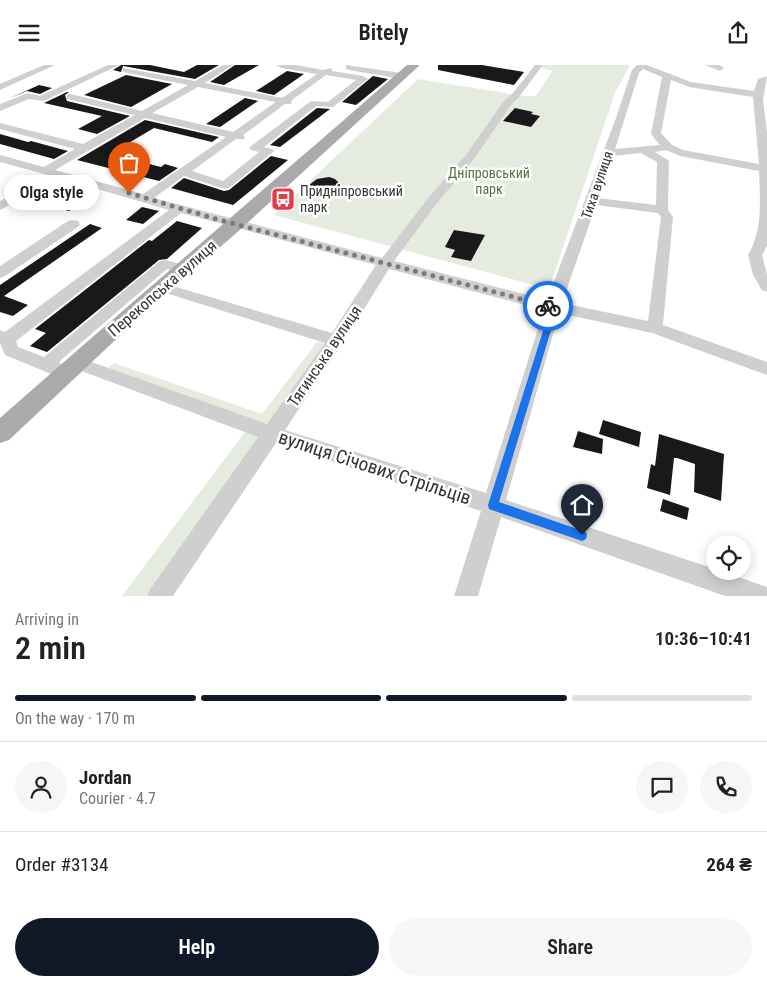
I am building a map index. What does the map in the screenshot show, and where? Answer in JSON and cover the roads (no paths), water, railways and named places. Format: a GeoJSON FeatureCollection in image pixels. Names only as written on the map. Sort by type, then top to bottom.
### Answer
{"type":"FeatureCollection","features":[{"type":"Feature","properties":{"kind":"main road","name":"Перекопська вулиця"},"geometry":{"type":"LineString","coordinates":[[0,433],[63,367],[236,224],[414,65]]}},
{"type":"Feature","properties":{"kind":"street"},"geometry":{"type":"LineString","coordinates":[[0,88],[51,65]]}},
{"type":"Feature","properties":{"kind":"street"},"geometry":{"type":"LineString","coordinates":[[0,88],[41,99],[114,65]]}},
{"type":"Feature","properties":{"kind":"street"},"geometry":{"type":"LineString","coordinates":[[47,170],[229,65]]}},
{"type":"Feature","properties":{"kind":"street"},"geometry":{"type":"LineString","coordinates":[[182,172],[225,185],[268,151],[256,148],[263,142],[314,103],[330,105],[363,79],[281,65]]}},
{"type":"Feature","properties":{"kind":"street"},"geometry":{"type":"LineString","coordinates":[[146,198],[335,65],[401,76]]}},
{"type":"Feature","properties":{"kind":"street"},"geometry":{"type":"LineString","coordinates":[[386,263],[470,157],[507,103],[516,95],[539,65]]}},
{"type":"Feature","properties":{"kind":"street"},"geometry":{"type":"LineString","coordinates":[[709,65],[720,68]]}},
{"type":"Feature","properties":{"kind":"street"},"geometry":{"type":"LineString","coordinates":[[642,66],[689,84],[759,95]]}},
{"type":"Feature","properties":{"kind":"street","name":"Тиха вулиця"},"geometry":{"type":"LineString","coordinates":[[466,596],[557,295],[622,118],[635,72],[642,66]]}},
{"type":"Feature","properties":{"kind":"street"},"geometry":{"type":"LineString","coordinates":[[126,70],[310,107]]}},
{"type":"Feature","properties":{"kind":"street"},"geometry":{"type":"LineString","coordinates":[[667,76],[656,134],[668,147],[680,153],[766,168]]}},
{"type":"Feature","properties":{"kind":"street"},"geometry":{"type":"LineString","coordinates":[[767,79],[761,81],[758,102],[766,168],[765,230],[761,245],[755,255],[760,275],[767,287]]}},
{"type":"Feature","properties":{"kind":"street"},"geometry":{"type":"LineString","coordinates":[[0,109],[28,96]]}},
{"type":"Feature","properties":{"kind":"street"},"geometry":{"type":"LineString","coordinates":[[70,97],[263,142]]}},
{"type":"Feature","properties":{"kind":"street"},"geometry":{"type":"LineString","coordinates":[[0,126],[84,148]]}},
{"type":"Feature","properties":{"kind":"street"},"geometry":{"type":"LineString","coordinates":[[608,153],[668,147]]}},
{"type":"Feature","properties":{"kind":"street"},"geometry":{"type":"LineString","coordinates":[[644,150],[663,161],[662,210],[667,217],[655,328]]}},
{"type":"Feature","properties":{"kind":"street"},"geometry":{"type":"LineString","coordinates":[[2,160],[59,173],[236,224],[554,307],[655,328],[767,369]]}},
{"type":"Feature","properties":{"kind":"street"},"geometry":{"type":"LineString","coordinates":[[459,169],[474,171]]}},
{"type":"Feature","properties":{"kind":"street"},"geometry":{"type":"LineString","coordinates":[[0,206],[59,173]]}},
{"type":"Feature","properties":{"kind":"street"},"geometry":{"type":"LineString","coordinates":[[591,201],[662,210]]}},
{"type":"Feature","properties":{"kind":"street"},"geometry":{"type":"LineString","coordinates":[[4,337],[179,208]]}},
{"type":"Feature","properties":{"kind":"street"},"geometry":{"type":"LineString","coordinates":[[0,273],[73,225]]}},
{"type":"Feature","properties":{"kind":"street","name":"Тягинська вулиця"},"geometry":{"type":"LineString","coordinates":[[159,596],[336,340],[386,263]]}},
{"type":"Feature","properties":{"kind":"street"},"geometry":{"type":"LineString","coordinates":[[63,367],[55,356],[165,264],[182,269]]}},
{"type":"Feature","properties":{"kind":"street"},"geometry":{"type":"LineString","coordinates":[[161,287],[336,340]]}},
{"type":"Feature","properties":{"kind":"street","name":"вулиця Січових Стрільців"},"geometry":{"type":"LineString","coordinates":[[4,337],[10,351],[493,505],[759,596]]}},
{"type":"Feature","properties":{"kind":"place","name":"Olga style"},"geometry":{"type":"Point","coordinates":[129,193]}},
{"type":"Feature","properties":{"kind":"place","name":"Придніпровський парк"},"geometry":{"type":"Point","coordinates":[283,199]}},
{"type":"Feature","properties":{"kind":"park label","name":"Дніпровський парк"},"geometry":{"type":"Point","coordinates":[489,181]}}]}
